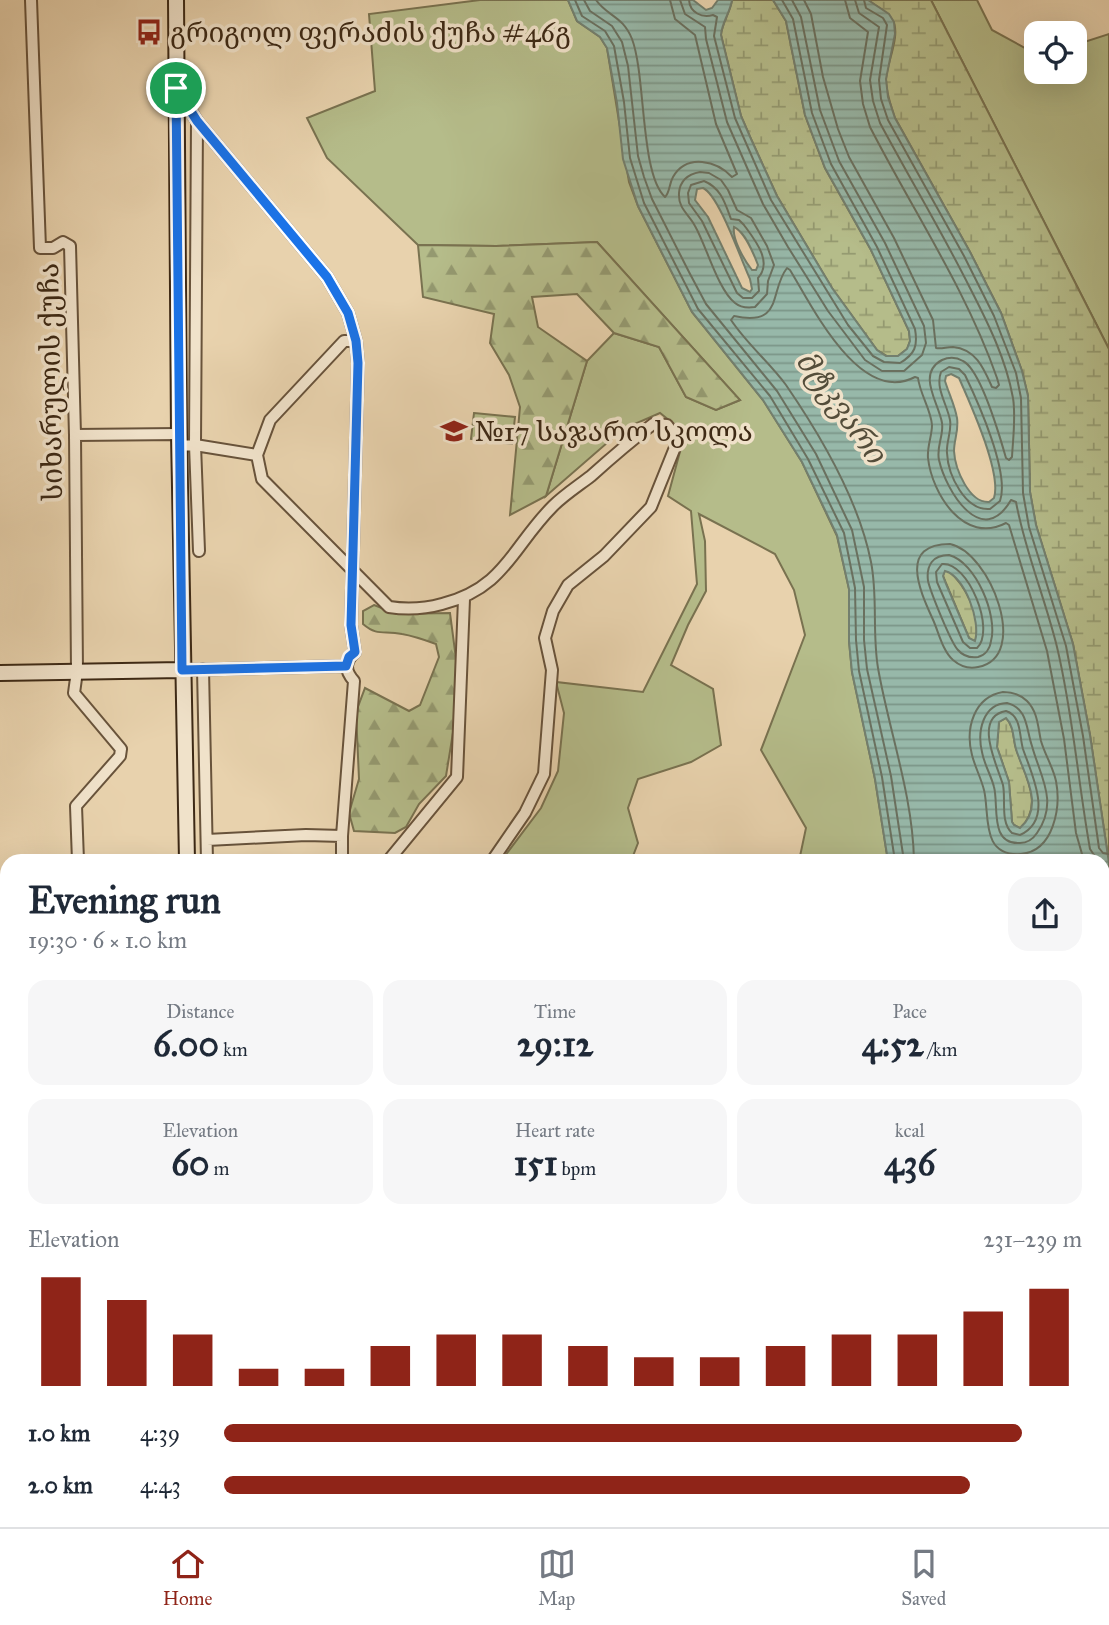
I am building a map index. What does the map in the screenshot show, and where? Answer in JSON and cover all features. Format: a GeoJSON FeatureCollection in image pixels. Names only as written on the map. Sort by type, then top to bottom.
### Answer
{"type":"FeatureCollection","features":[{"type":"Feature","properties":{"kind":"street","name":"სიხარულის ქუჩა"},"geometry":{"type":"LineString","coordinates":[[31,0],[40,248],[53,248],[63,242],[70,246],[75,435],[77,671],[74,693],[121,749],[120,756],[76,806],[78,854]]}},
{"type":"Feature","properties":{"kind":"street"},"geometry":{"type":"LineString","coordinates":[[176,0],[179,440],[187,854]]}},
{"type":"Feature","properties":{"kind":"street"},"geometry":{"type":"LineString","coordinates":[[176,88],[197,121],[327,277],[348,313],[356,341],[358,363],[351,625],[355,652],[349,657],[346,666],[354,681],[342,854]]}},
{"type":"Feature","properties":{"kind":"street"},"geometry":{"type":"LineString","coordinates":[[197,121],[195,445],[199,551]]}},
{"type":"Feature","properties":{"kind":"street"},"geometry":{"type":"LineString","coordinates":[[356,341],[344,341],[270,420],[257,455],[261,479],[389,607],[404,610],[426,608],[474,593],[498,573],[553,506],[653,424],[667,425],[678,440],[651,507],[604,556],[568,585],[553,611],[545,638],[552,670],[544,774],[525,813],[497,854]]}},
{"type":"Feature","properties":{"kind":"street"},"geometry":{"type":"LineString","coordinates":[[75,435],[179,440],[257,455]]}},
{"type":"Feature","properties":{"kind":"street"},"geometry":{"type":"LineString","coordinates":[[394,854],[457,777],[464,598]]}},
{"type":"Feature","properties":{"kind":"street"},"geometry":{"type":"LineString","coordinates":[[0,673],[346,666]]}},
{"type":"Feature","properties":{"kind":"street"},"geometry":{"type":"LineString","coordinates":[[203,669],[207,854]]}},
{"type":"Feature","properties":{"kind":"street"},"geometry":{"type":"LineString","coordinates":[[207,841],[306,835],[342,836]]}},
{"type":"Feature","properties":{"kind":"green space"},"geometry":{"type":"Polygon","coordinates":[[[480,0],[568,0],[577,21],[600,37],[607,48],[629,182],[638,206],[692,312],[763,400],[802,462],[837,536],[849,589],[852,672],[875,779],[887,854],[800,854],[806,828],[761,750],[805,635],[794,590],[775,554],[699,514],[705,541],[706,591],[671,665],[713,689],[721,745],[691,762],[638,779],[628,808],[638,843],[634,854],[506,854],[541,808],[558,771],[564,713],[556,682],[643,692],[697,584],[691,511],[668,496],[685,433],[660,413],[623,429],[546,496],[587,361],[614,333],[659,347],[686,397],[716,410],[740,400],[597,242],[496,246],[418,245],[327,158],[307,118],[375,91],[369,14],[480,0]]]}},
{"type":"Feature","properties":{"kind":"green space"},"geometry":{"type":"Polygon","coordinates":[[[732,0],[773,0],[786,21],[805,115],[825,168],[871,250],[909,331],[907,349],[898,356],[887,356],[877,350],[832,288],[777,196],[741,116],[721,35],[732,0]]]}},
{"type":"Feature","properties":{"kind":"green space"},"geometry":{"type":"Polygon","coordinates":[[[868,0],[931,0],[1109,349],[1109,854],[1073,644],[1036,525],[1030,492],[1028,396],[1022,371],[1001,313],[895,118],[886,80],[895,34],[893,21],[888,14],[868,0]]]}},
{"type":"Feature","properties":{"kind":"green space"},"geometry":{"type":"Polygon","coordinates":[[[931,0],[977,0],[992,30],[1024,47],[1024,84],[1087,84],[1087,41],[1109,34],[1109,349],[931,0]]]}},
{"type":"Feature","properties":{"kind":"green space"},"geometry":{"type":"Polygon","coordinates":[[[597,242],[740,400],[716,410],[686,397],[659,347],[614,333],[577,294],[532,297],[538,327],[587,361],[546,496],[510,515],[520,407],[509,375],[490,343],[494,314],[423,297],[418,245],[496,246],[597,242]]]}},
{"type":"Feature","properties":{"kind":"green space"},"geometry":{"type":"Polygon","coordinates":[[[474,413],[515,417],[512,444],[471,439],[474,413]]]}},
{"type":"Feature","properties":{"kind":"green space"},"geometry":{"type":"Polygon","coordinates":[[[948,570],[961,584],[974,610],[977,630],[973,642],[943,576],[944,571],[948,570]]]}},
{"type":"Feature","properties":{"kind":"green space"},"geometry":{"type":"Polygon","coordinates":[[[374,605],[397,614],[450,613],[460,689],[446,776],[419,804],[406,827],[395,833],[354,831],[349,813],[359,779],[356,712],[365,688],[409,711],[420,705],[439,657],[436,644],[406,635],[377,632],[363,624],[363,611],[374,605]]]}},
{"type":"Feature","properties":{"kind":"green space"},"geometry":{"type":"Polygon","coordinates":[[[1006,718],[1012,728],[1032,800],[1031,810],[1020,828],[1012,822],[1009,782],[997,747],[999,722],[1006,718]]]}},
{"type":"Feature","properties":{"kind":"water","name":"მტკვარი"},"geometry":{"type":"Polygon","coordinates":[[[568,0],[693,0],[706,10],[712,8],[718,0],[732,0],[721,35],[741,116],[777,196],[832,288],[877,350],[886,356],[898,356],[907,349],[909,331],[871,250],[825,168],[805,115],[786,21],[773,0],[868,0],[889,14],[894,22],[895,34],[886,79],[895,118],[1001,313],[1022,371],[1028,396],[1030,492],[1036,525],[1073,644],[1108,854],[887,854],[875,779],[852,672],[849,589],[837,535],[802,462],[763,400],[692,312],[638,206],[623,159],[607,48],[600,37],[577,21],[568,0]],[[703,188],[697,189],[695,200],[708,217],[742,288],[750,292],[750,279],[723,215],[716,202],[703,188]],[[734,227],[742,255],[752,270],[756,270],[758,265],[748,243],[734,227]],[[951,374],[946,376],[945,381],[957,418],[954,451],[957,467],[969,491],[982,501],[989,502],[994,498],[995,487],[984,438],[959,378],[951,374]],[[945,571],[943,576],[969,638],[975,641],[976,623],[965,590],[952,575],[945,571]],[[1006,718],[999,722],[997,747],[1009,782],[1012,822],[1020,828],[1028,819],[1031,810],[1030,789],[1009,721],[1006,718]]]}},
{"type":"Feature","properties":{"kind":"place","name":"გრიგოლ ფერაძის ქუჩა #46გ"},"geometry":{"type":"Point","coordinates":[149,32]}},
{"type":"Feature","properties":{"kind":"place","name":"№17 საჯარო სკოლა"},"geometry":{"type":"Point","coordinates":[454,431]}},
{"type":"Feature","properties":{"kind":"route"},"geometry":{"type":"LineString","coordinates":[[176,88],[197,121],[327,277],[348,313],[356,341],[358,363],[351,625],[355,652],[349,657],[346,666],[182,670],[176,88]]}}]}
